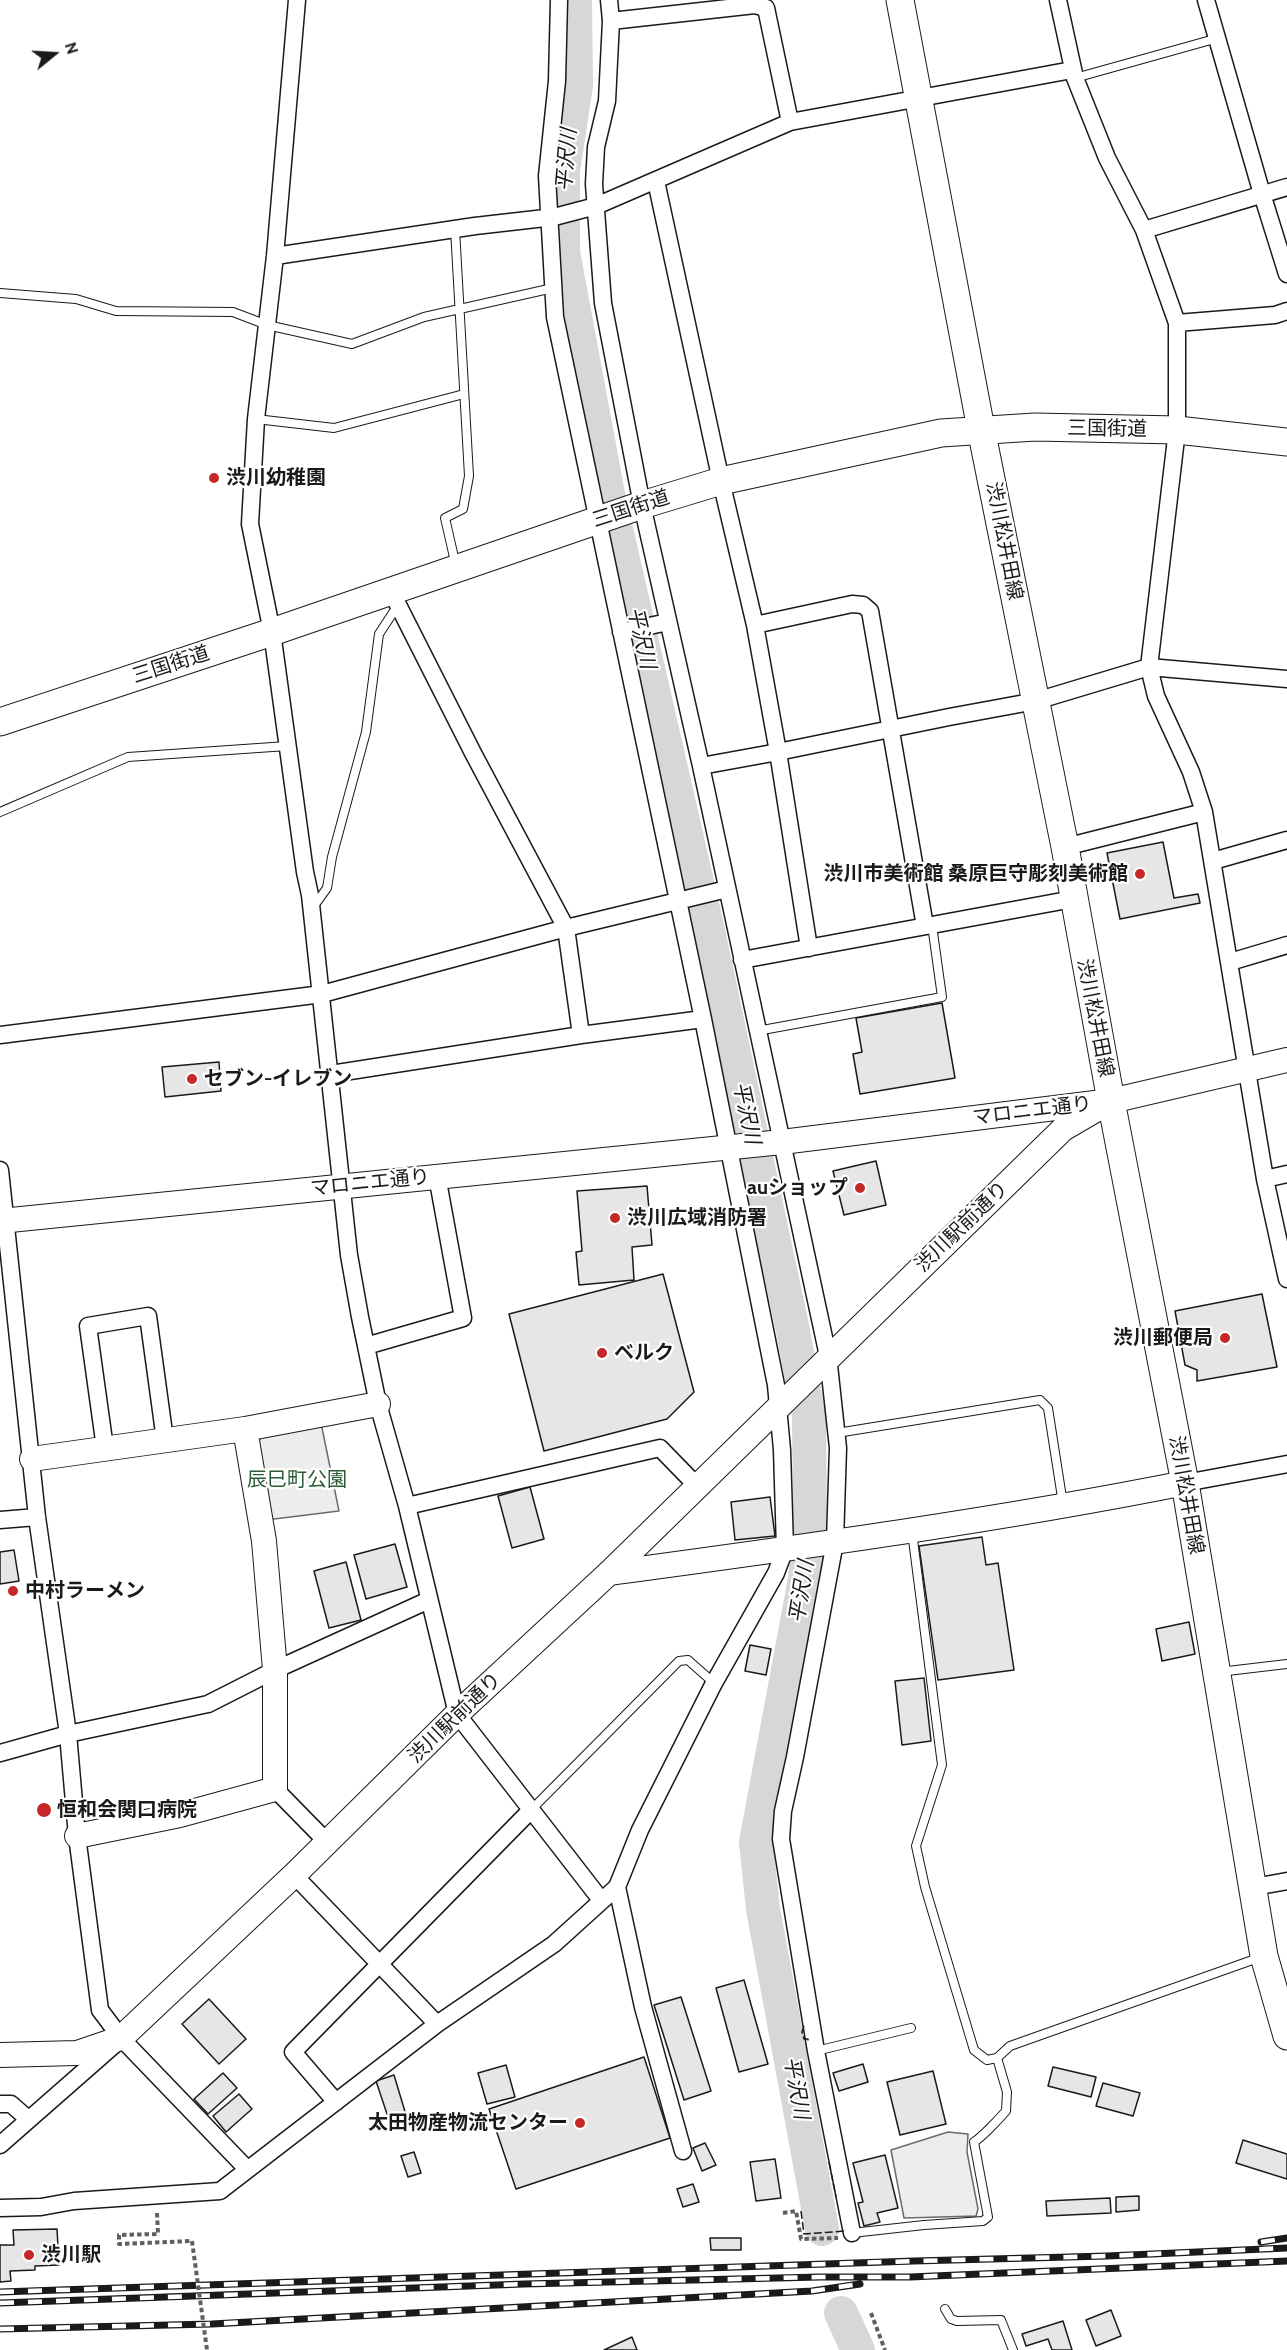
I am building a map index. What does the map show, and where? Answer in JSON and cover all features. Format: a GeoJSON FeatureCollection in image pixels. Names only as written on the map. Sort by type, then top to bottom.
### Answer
{"type":"FeatureCollection","features":[{"type":"Feature","properties":{"kind":"main road","name":"渋川松井田線"},"geometry":{"type":"LineString","coordinates":[[900,0],[981,429],[1065,847],[1111,1101],[1185,1483],[1264,1956],[1287,2036]]}},
{"type":"Feature","properties":{"kind":"main road","name":"三国街道"},"geometry":{"type":"LineString","coordinates":[[0,722],[272,632],[395,597],[457,568],[635,507],[721,481],[941,433],[1035,427],[1178,430],[1287,442]]}},
{"type":"Feature","properties":{"kind":"street"},"geometry":{"type":"LineString","coordinates":[[297,0],[275,256],[256,419],[250,524],[272,632],[304,872],[312,909],[349,1256],[378,1404],[407,1506],[457,1714],[601,1900]]}},
{"type":"Feature","properties":{"kind":"street"},"geometry":{"type":"LineString","coordinates":[[0,2208],[41,2207],[74,2200],[220,2191],[437,2024],[554,1944],[617,1887],[640,1830],[714,1683],[776,1573],[787,1549],[782,1450],[783,1401],[776,1384],[735,1146],[703,1019],[682,900],[555,317],[547,176],[557,81],[559,0]]}},
{"type":"Feature","properties":{"kind":"street"},"geometry":{"type":"LineString","coordinates":[[609,0],[611,21],[606,101],[596,147],[590,207],[635,507],[668,623],[701,766],[721,890],[742,960],[825,1360],[837,1433],[831,1543],[795,1758],[783,1811],[781,1839],[816,2051],[852,2233]]}},
{"type":"Feature","properties":{"kind":"street"},"geometry":{"type":"LineString","coordinates":[[1058,0],[1074,74],[1107,158],[1144,230],[1177,323],[1178,430],[1149,667],[1156,696],[1191,772],[1204,812],[1265,1179],[1287,1279]]}},
{"type":"Feature","properties":{"kind":"street"},"geometry":{"type":"LineString","coordinates":[[1206,0],[1287,273]]}},
{"type":"Feature","properties":{"kind":"street"},"geometry":{"type":"LineString","coordinates":[[611,21],[755,5],[766,8],[790,122]]}},
{"type":"Feature","properties":{"kind":"street"},"geometry":{"type":"LineString","coordinates":[[275,256],[551,217],[590,207],[657,181],[790,122],[918,97],[1074,74]]}},
{"type":"Feature","properties":{"kind":"street"},"geometry":{"type":"LineString","coordinates":[[657,181],[721,481],[755,626],[778,752],[809,948]]}},
{"type":"Feature","properties":{"kind":"street"},"geometry":{"type":"LineString","coordinates":[[1144,230],[1287,187]]}},
{"type":"Feature","properties":{"kind":"street"},"geometry":{"type":"LineString","coordinates":[[1177,323],[1275,315],[1287,310]]}},
{"type":"Feature","properties":{"kind":"street"},"geometry":{"type":"LineString","coordinates":[[395,597],[473,753],[566,928],[581,1035]]}},
{"type":"Feature","properties":{"kind":"street"},"geometry":{"type":"LineString","coordinates":[[755,626],[852,604],[863,605],[870,611],[929,926]]}},
{"type":"Feature","properties":{"kind":"street"},"geometry":{"type":"LineString","coordinates":[[622,632],[668,623]]}},
{"type":"Feature","properties":{"kind":"street"},"geometry":{"type":"LineString","coordinates":[[701,766],[1036,701],[1149,667],[1287,679]]}},
{"type":"Feature","properties":{"kind":"street"},"geometry":{"type":"LineString","coordinates":[[1065,847],[1204,812]]}},
{"type":"Feature","properties":{"kind":"street"},"geometry":{"type":"LineString","coordinates":[[1213,861],[1287,840]]}},
{"type":"Feature","properties":{"kind":"street"},"geometry":{"type":"LineString","coordinates":[[0,1035],[322,994],[566,928],[721,890]]}},
{"type":"Feature","properties":{"kind":"street"},"geometry":{"type":"LineString","coordinates":[[742,960],[1073,899]]}},
{"type":"Feature","properties":{"kind":"street"},"geometry":{"type":"LineString","coordinates":[[1230,962],[1287,945]]}},
{"type":"Feature","properties":{"kind":"street"},"geometry":{"type":"LineString","coordinates":[[331,1074],[581,1035],[703,1019]]}},
{"type":"Feature","properties":{"kind":"street","name":"マロニエ通り"},"geometry":{"type":"LineString","coordinates":[[3,1221],[778,1142],[1111,1101],[1248,1071],[1287,1060]]}},
{"type":"Feature","properties":{"kind":"street","name":"渋川駅前通り"},"geometry":{"type":"LineString","coordinates":[[121,2038],[294,1875],[457,1714],[609,1573],[1063,1129],[1111,1101]]}},
{"type":"Feature","properties":{"kind":"street"},"geometry":{"type":"LineString","coordinates":[[0,1170],[3,1221],[37,1517],[68,1734],[77,1836],[100,2010],[121,2038],[247,2169]]}},
{"type":"Feature","properties":{"kind":"street"},"geometry":{"type":"LineString","coordinates":[[1265,1179],[1287,1174]]}},
{"type":"Feature","properties":{"kind":"street"},"geometry":{"type":"LineString","coordinates":[[366,1346],[463,1318],[437,1176]]}},
{"type":"Feature","properties":{"kind":"street"},"geometry":{"type":"LineString","coordinates":[[105,1448],[88,1326],[148,1316],[165,1440]]}},
{"type":"Feature","properties":{"kind":"street"},"geometry":{"type":"LineString","coordinates":[[32,1459],[245,1429],[378,1404]]}},
{"type":"Feature","properties":{"kind":"street"},"geometry":{"type":"LineString","coordinates":[[245,1429],[264,1541],[275,1670],[275,1789],[327,1842]]}},
{"type":"Feature","properties":{"kind":"street"},"geometry":{"type":"LineString","coordinates":[[407,1506],[660,1448],[697,1486]]}},
{"type":"Feature","properties":{"kind":"street"},"geometry":{"type":"LineString","coordinates":[[609,1573],[912,1532],[1063,1507],[1287,1464]]}},
{"type":"Feature","properties":{"kind":"street"},"geometry":{"type":"LineString","coordinates":[[0,1520],[37,1517]]}},
{"type":"Feature","properties":{"kind":"street"},"geometry":{"type":"LineString","coordinates":[[0,1753],[68,1734],[208,1704],[275,1670],[429,1600]]}},
{"type":"Feature","properties":{"kind":"street"},"geometry":{"type":"LineString","coordinates":[[77,1836],[180,1815],[275,1789]]}},
{"type":"Feature","properties":{"kind":"street"},"geometry":{"type":"LineString","coordinates":[[336,2102],[293,2052],[531,1810]]}},
{"type":"Feature","properties":{"kind":"street"},"geometry":{"type":"LineString","coordinates":[[294,1875],[437,2024]]}},
{"type":"Feature","properties":{"kind":"street"},"geometry":{"type":"LineString","coordinates":[[1254,1887],[1287,1881]]}},
{"type":"Feature","properties":{"kind":"street"},"geometry":{"type":"LineString","coordinates":[[617,1887],[643,2007],[683,2151]]}},
{"type":"Feature","properties":{"kind":"street"},"geometry":{"type":"LineString","coordinates":[[0,2055],[77,2053],[121,2038]]}},
{"type":"Feature","properties":{"kind":"street"},"geometry":{"type":"LineString","coordinates":[[0,2145],[121,2038]]}},
{"type":"Feature","properties":{"kind":"street"},"geometry":{"type":"LineString","coordinates":[[0,2104],[11,2104],[28,2119]]}},
{"type":"Feature","properties":{"kind":"lane"},"geometry":{"type":"LineString","coordinates":[[1074,74],[1218,38]]}},
{"type":"Feature","properties":{"kind":"lane"},"geometry":{"type":"LineString","coordinates":[[455,229],[469,476],[464,509],[445,518],[457,568]]}},
{"type":"Feature","properties":{"kind":"lane"},"geometry":{"type":"LineString","coordinates":[[0,293],[76,299],[116,311],[233,312],[267,325],[352,344],[424,317],[553,288]]}},
{"type":"Feature","properties":{"kind":"lane"},"geometry":{"type":"LineString","coordinates":[[256,419],[334,428],[464,394]]}},
{"type":"Feature","properties":{"kind":"lane"},"geometry":{"type":"LineString","coordinates":[[312,909],[327,888],[332,857],[366,732],[380,634],[395,597]]}},
{"type":"Feature","properties":{"kind":"lane"},"geometry":{"type":"LineString","coordinates":[[0,812],[128,757],[287,746]]}},
{"type":"Feature","properties":{"kind":"lane"},"geometry":{"type":"LineString","coordinates":[[757,1031],[942,998],[929,926]]}},
{"type":"Feature","properties":{"kind":"lane"},"geometry":{"type":"LineString","coordinates":[[837,1433],[1040,1400],[1048,1407],[1063,1507]]}},
{"type":"Feature","properties":{"kind":"lane"},"geometry":{"type":"LineString","coordinates":[[912,1532],[942,1765],[916,1846],[925,1887],[974,2050],[987,2060],[997,2058],[1010,2046],[1264,1956]]}},
{"type":"Feature","properties":{"kind":"lane"},"geometry":{"type":"LineString","coordinates":[[531,1810],[679,1661],[688,1660],[714,1683]]}},
{"type":"Feature","properties":{"kind":"lane"},"geometry":{"type":"LineString","coordinates":[[1216,1672],[1287,1664]]}},
{"type":"Feature","properties":{"kind":"lane"},"geometry":{"type":"LineString","coordinates":[[816,2051],[911,2028]]}},
{"type":"Feature","properties":{"kind":"lane"},"geometry":{"type":"LineString","coordinates":[[852,2233],[924,2224],[982,2221],[988,2217],[974,2142],[982,2137],[986,2130],[1006,2111],[1007,2092],[997,2058]]}},
{"type":"Feature","properties":{"kind":"lane"},"geometry":{"type":"LineString","coordinates":[[945,2309],[951,2319],[957,2321],[1001,2320],[1013,2350]]}},
{"type":"Feature","properties":{"kind":"path"},"geometry":{"type":"LineString","coordinates":[[783,2213],[796,2211],[801,2239],[848,2237],[852,2233]]}},
{"type":"Feature","properties":{"kind":"path"},"geometry":{"type":"LineString","coordinates":[[158,2234],[119,2235],[119,2244],[192,2241],[207,2350]]}},
{"type":"Feature","properties":{"kind":"path"},"geometry":{"type":"LineString","coordinates":[[871,2313],[885,2350]]}},
{"type":"Feature","properties":{"kind":"green space","name":"辰巳町公園"},"geometry":{"type":"Polygon","coordinates":[[[321,1423],[339,1511],[266,1520],[256,1443],[267,1433],[321,1423]]]}},
{"type":"Feature","properties":{"kind":"green space"},"geometry":{"type":"Polygon","coordinates":[[[948,2132],[968,2134],[967,2152],[978,2209],[976,2216],[904,2218],[891,2150],[948,2132]]]}},
{"type":"Feature","properties":{"kind":"building","name":"渋川市美術館 桑原巨守彫刻美術館"},"geometry":{"type":"Polygon","coordinates":[[[1163,842],[1174,898],[1198,894],[1200,903],[1120,919],[1107,853],[1163,842]]]}},
{"type":"Feature","properties":{"kind":"building"},"geometry":{"type":"Polygon","coordinates":[[[942,1003],[955,1078],[860,1094],[853,1054],[862,1052],[856,1018],[942,1003]]]}},
{"type":"Feature","properties":{"kind":"building","name":"セブン-イレブン"},"geometry":{"type":"Polygon","coordinates":[[[219,1062],[221,1091],[165,1097],[162,1067],[219,1062]]]}},
{"type":"Feature","properties":{"kind":"building","name":"auショップ"},"geometry":{"type":"Polygon","coordinates":[[[876,1161],[886,1205],[844,1215],[833,1171],[876,1161]]]}},
{"type":"Feature","properties":{"kind":"building","name":"渋川広域消防署"},"geometry":{"type":"Polygon","coordinates":[[[647,1186],[652,1245],[632,1247],[634,1280],[579,1285],[576,1252],[582,1251],[577,1191],[647,1186]]]}},
{"type":"Feature","properties":{"kind":"building","name":"ベルク"},"geometry":{"type":"Polygon","coordinates":[[[663,1274],[694,1392],[667,1419],[544,1451],[509,1314],[663,1274]]]}},
{"type":"Feature","properties":{"kind":"building","name":"渋川郵便局"},"geometry":{"type":"Polygon","coordinates":[[[1262,1294],[1277,1367],[1197,1381],[1197,1370],[1185,1365],[1175,1311],[1262,1294]]]}},
{"type":"Feature","properties":{"kind":"building"},"geometry":{"type":"Polygon","coordinates":[[[530,1487],[544,1539],[512,1548],[498,1496],[530,1487]]]}},
{"type":"Feature","properties":{"kind":"building"},"geometry":{"type":"Polygon","coordinates":[[[770,1497],[775,1536],[735,1540],[731,1502],[770,1497]]]}},
{"type":"Feature","properties":{"kind":"building"},"geometry":{"type":"Polygon","coordinates":[[[982,1537],[986,1565],[998,1563],[1014,1670],[938,1680],[919,1546],[982,1537]]]}},
{"type":"Feature","properties":{"kind":"building"},"geometry":{"type":"Polygon","coordinates":[[[395,1544],[407,1587],[366,1599],[354,1555],[395,1544]]]}},
{"type":"Feature","properties":{"kind":"building"},"geometry":{"type":"Polygon","coordinates":[[[14,1550],[19,1581],[0,1584],[0,1552],[14,1550]]]}},
{"type":"Feature","properties":{"kind":"building"},"geometry":{"type":"Polygon","coordinates":[[[346,1562],[361,1620],[329,1628],[314,1571],[346,1562]]]}},
{"type":"Feature","properties":{"kind":"building"},"geometry":{"type":"Polygon","coordinates":[[[1189,1622],[1195,1654],[1162,1661],[1156,1629],[1189,1622]]]}},
{"type":"Feature","properties":{"kind":"building"},"geometry":{"type":"Polygon","coordinates":[[[750,1645],[771,1649],[766,1675],[745,1671],[750,1645]]]}},
{"type":"Feature","properties":{"kind":"building"},"geometry":{"type":"Polygon","coordinates":[[[924,1678],[931,1741],[902,1745],[895,1681],[924,1678]]]}},
{"type":"Feature","properties":{"kind":"building"},"geometry":{"type":"Polygon","coordinates":[[[744,1980],[768,2064],[739,2072],[716,1988],[744,1980]]]}},
{"type":"Feature","properties":{"kind":"building"},"geometry":{"type":"Polygon","coordinates":[[[681,1997],[711,2091],[684,2100],[654,2005],[681,1997]]]}},
{"type":"Feature","properties":{"kind":"building"},"geometry":{"type":"Polygon","coordinates":[[[209,1999],[246,2039],[219,2064],[182,2024],[209,1999]]]}},
{"type":"Feature","properties":{"kind":"building","name":"太田物産物流センター"},"geometry":{"type":"Polygon","coordinates":[[[644,2057],[670,2138],[516,2189],[489,2109],[644,2057]]]}},
{"type":"Feature","properties":{"kind":"building"},"geometry":{"type":"Polygon","coordinates":[[[863,2064],[868,2082],[839,2091],[833,2073],[863,2064]]]}},
{"type":"Feature","properties":{"kind":"building"},"geometry":{"type":"Polygon","coordinates":[[[506,2065],[515,2097],[487,2104],[478,2073],[506,2065]]]}},
{"type":"Feature","properties":{"kind":"building"},"geometry":{"type":"Polygon","coordinates":[[[1053,2067],[1096,2077],[1091,2097],[1048,2086],[1053,2067]]]}},
{"type":"Feature","properties":{"kind":"building"},"geometry":{"type":"Polygon","coordinates":[[[933,2071],[946,2124],[900,2135],[887,2082],[933,2071]]]}},
{"type":"Feature","properties":{"kind":"building"},"geometry":{"type":"Polygon","coordinates":[[[223,2073],[237,2088],[208,2114],[194,2099],[223,2073]]]}},
{"type":"Feature","properties":{"kind":"building"},"geometry":{"type":"Polygon","coordinates":[[[394,2075],[406,2115],[389,2120],[376,2081],[394,2075]]]}},
{"type":"Feature","properties":{"kind":"building"},"geometry":{"type":"Polygon","coordinates":[[[1103,2083],[1140,2093],[1133,2116],[1096,2106],[1103,2083]]]}},
{"type":"Feature","properties":{"kind":"building"},"geometry":{"type":"Polygon","coordinates":[[[239,2094],[252,2109],[226,2132],[213,2116],[239,2094]]]}},
{"type":"Feature","properties":{"kind":"building"},"geometry":{"type":"Polygon","coordinates":[[[1243,2140],[1287,2154],[1287,2179],[1236,2163],[1243,2140]]]}},
{"type":"Feature","properties":{"kind":"building"},"geometry":{"type":"Polygon","coordinates":[[[705,2143],[716,2165],[702,2171],[693,2148],[705,2143]]]}},
{"type":"Feature","properties":{"kind":"building"},"geometry":{"type":"Polygon","coordinates":[[[414,2152],[421,2173],[408,2177],[401,2156],[414,2152]]]}},
{"type":"Feature","properties":{"kind":"building"},"geometry":{"type":"Polygon","coordinates":[[[885,2155],[898,2208],[877,2213],[880,2222],[864,2226],[858,2203],[863,2202],[853,2163],[885,2155]]]}},
{"type":"Feature","properties":{"kind":"building"},"geometry":{"type":"Polygon","coordinates":[[[775,2159],[781,2198],[756,2201],[750,2162],[775,2159]]]}},
{"type":"Feature","properties":{"kind":"building"},"geometry":{"type":"Polygon","coordinates":[[[693,2184],[699,2202],[683,2207],[677,2189],[693,2184]]]}},
{"type":"Feature","properties":{"kind":"building"},"geometry":{"type":"Polygon","coordinates":[[[1139,2196],[1139,2210],[1116,2212],[1116,2197],[1139,2196]]]}},
{"type":"Feature","properties":{"kind":"building"},"geometry":{"type":"Polygon","coordinates":[[[1110,2198],[1111,2213],[1047,2216],[1046,2201],[1110,2198]]]}},
{"type":"Feature","properties":{"kind":"building","name":"渋川駅"},"geometry":{"type":"Polygon","coordinates":[[[57,2229],[59,2265],[35,2266],[35,2270],[10,2271],[11,2281],[0,2282],[0,2245],[14,2245],[13,2230],[57,2229]]]}},
{"type":"Feature","properties":{"kind":"building"},"geometry":{"type":"Polygon","coordinates":[[[710,2238],[741,2238],[741,2250],[711,2250],[710,2238]]]}},
{"type":"Feature","properties":{"kind":"building"},"geometry":{"type":"Polygon","coordinates":[[[1111,2310],[1121,2336],[1096,2346],[1086,2320],[1111,2310]]]}},
{"type":"Feature","properties":{"kind":"building"},"geometry":{"type":"Polygon","coordinates":[[[1063,2321],[1072,2350],[1052,2350],[1048,2339],[1026,2346],[1022,2334],[1063,2321]]]}},
{"type":"Feature","properties":{"kind":"building"},"geometry":{"type":"Polygon","coordinates":[[[632,2337],[637,2350],[604,2350],[632,2337]]]}},
{"type":"Feature","properties":{"kind":"waterway","name":"平沢川"},"geometry":{"type":"LineString","coordinates":[[575,0],[576,85],[563,171],[563,252],[608,494],[707,926],[793,1331],[809,1417],[810,1524],[805,1579],[756,1842],[763,1909],[822,2229]]}},
{"type":"Feature","properties":{"kind":"waterway","name":"平沢川"},"geometry":{"type":"LineString","coordinates":[[841,2313],[858,2350]]}},
{"type":"Feature","properties":{"kind":"railway"},"geometry":{"type":"LineString","coordinates":[[1261,2242],[1287,2238]]}},
{"type":"Feature","properties":{"kind":"railway"},"geometry":{"type":"LineString","coordinates":[[0,2292],[1107,2256],[1287,2248]]}},
{"type":"Feature","properties":{"kind":"railway"},"geometry":{"type":"LineString","coordinates":[[0,2303],[524,2284],[910,2277],[1287,2261]]}},
{"type":"Feature","properties":{"kind":"railway"},"geometry":{"type":"LineString","coordinates":[[0,2329],[212,2324],[812,2291],[860,2284]]}},
{"type":"Feature","properties":{"kind":"fence"},"geometry":{"type":"LineString","coordinates":[[804,2026],[802,2032],[804,2039],[808,2041]]}},
{"type":"Feature","properties":{"kind":"fence"},"geometry":{"type":"LineString","coordinates":[[829,2162],[836,2197]]}},
{"type":"Feature","properties":{"kind":"fence"},"geometry":{"type":"LineString","coordinates":[[801,2211],[804,2234],[845,2231],[845,2229]]}},
{"type":"Feature","properties":{"kind":"place","name":"渋川幼稚園"},"geometry":{"type":"Point","coordinates":[214,478]}},
{"type":"Feature","properties":{"kind":"place","name":"渋川市美術館 桑原巨守彫刻美術館"},"geometry":{"type":"Point","coordinates":[1140,874]}},
{"type":"Feature","properties":{"kind":"place","name":"セブン-イレブン"},"geometry":{"type":"Point","coordinates":[192,1079]}},
{"type":"Feature","properties":{"kind":"place","name":"auショップ"},"geometry":{"type":"Point","coordinates":[860,1188]}},
{"type":"Feature","properties":{"kind":"place","name":"渋川広域消防署"},"geometry":{"type":"Point","coordinates":[615,1218]}},
{"type":"Feature","properties":{"kind":"place","name":"渋川郵便局"},"geometry":{"type":"Point","coordinates":[1225,1338]}},
{"type":"Feature","properties":{"kind":"place","name":"ベルク"},"geometry":{"type":"Point","coordinates":[602,1353]}},
{"type":"Feature","properties":{"kind":"place","name":"中村ラーメン"},"geometry":{"type":"Point","coordinates":[13,1591]}},
{"type":"Feature","properties":{"kind":"place","name":"恒和会関口病院"},"geometry":{"type":"Point","coordinates":[44,1810]}},
{"type":"Feature","properties":{"kind":"place","name":"太田物産物流センター"},"geometry":{"type":"Point","coordinates":[580,2123]}},
{"type":"Feature","properties":{"kind":"place","name":"渋川駅"},"geometry":{"type":"Point","coordinates":[29,2255]}}]}
